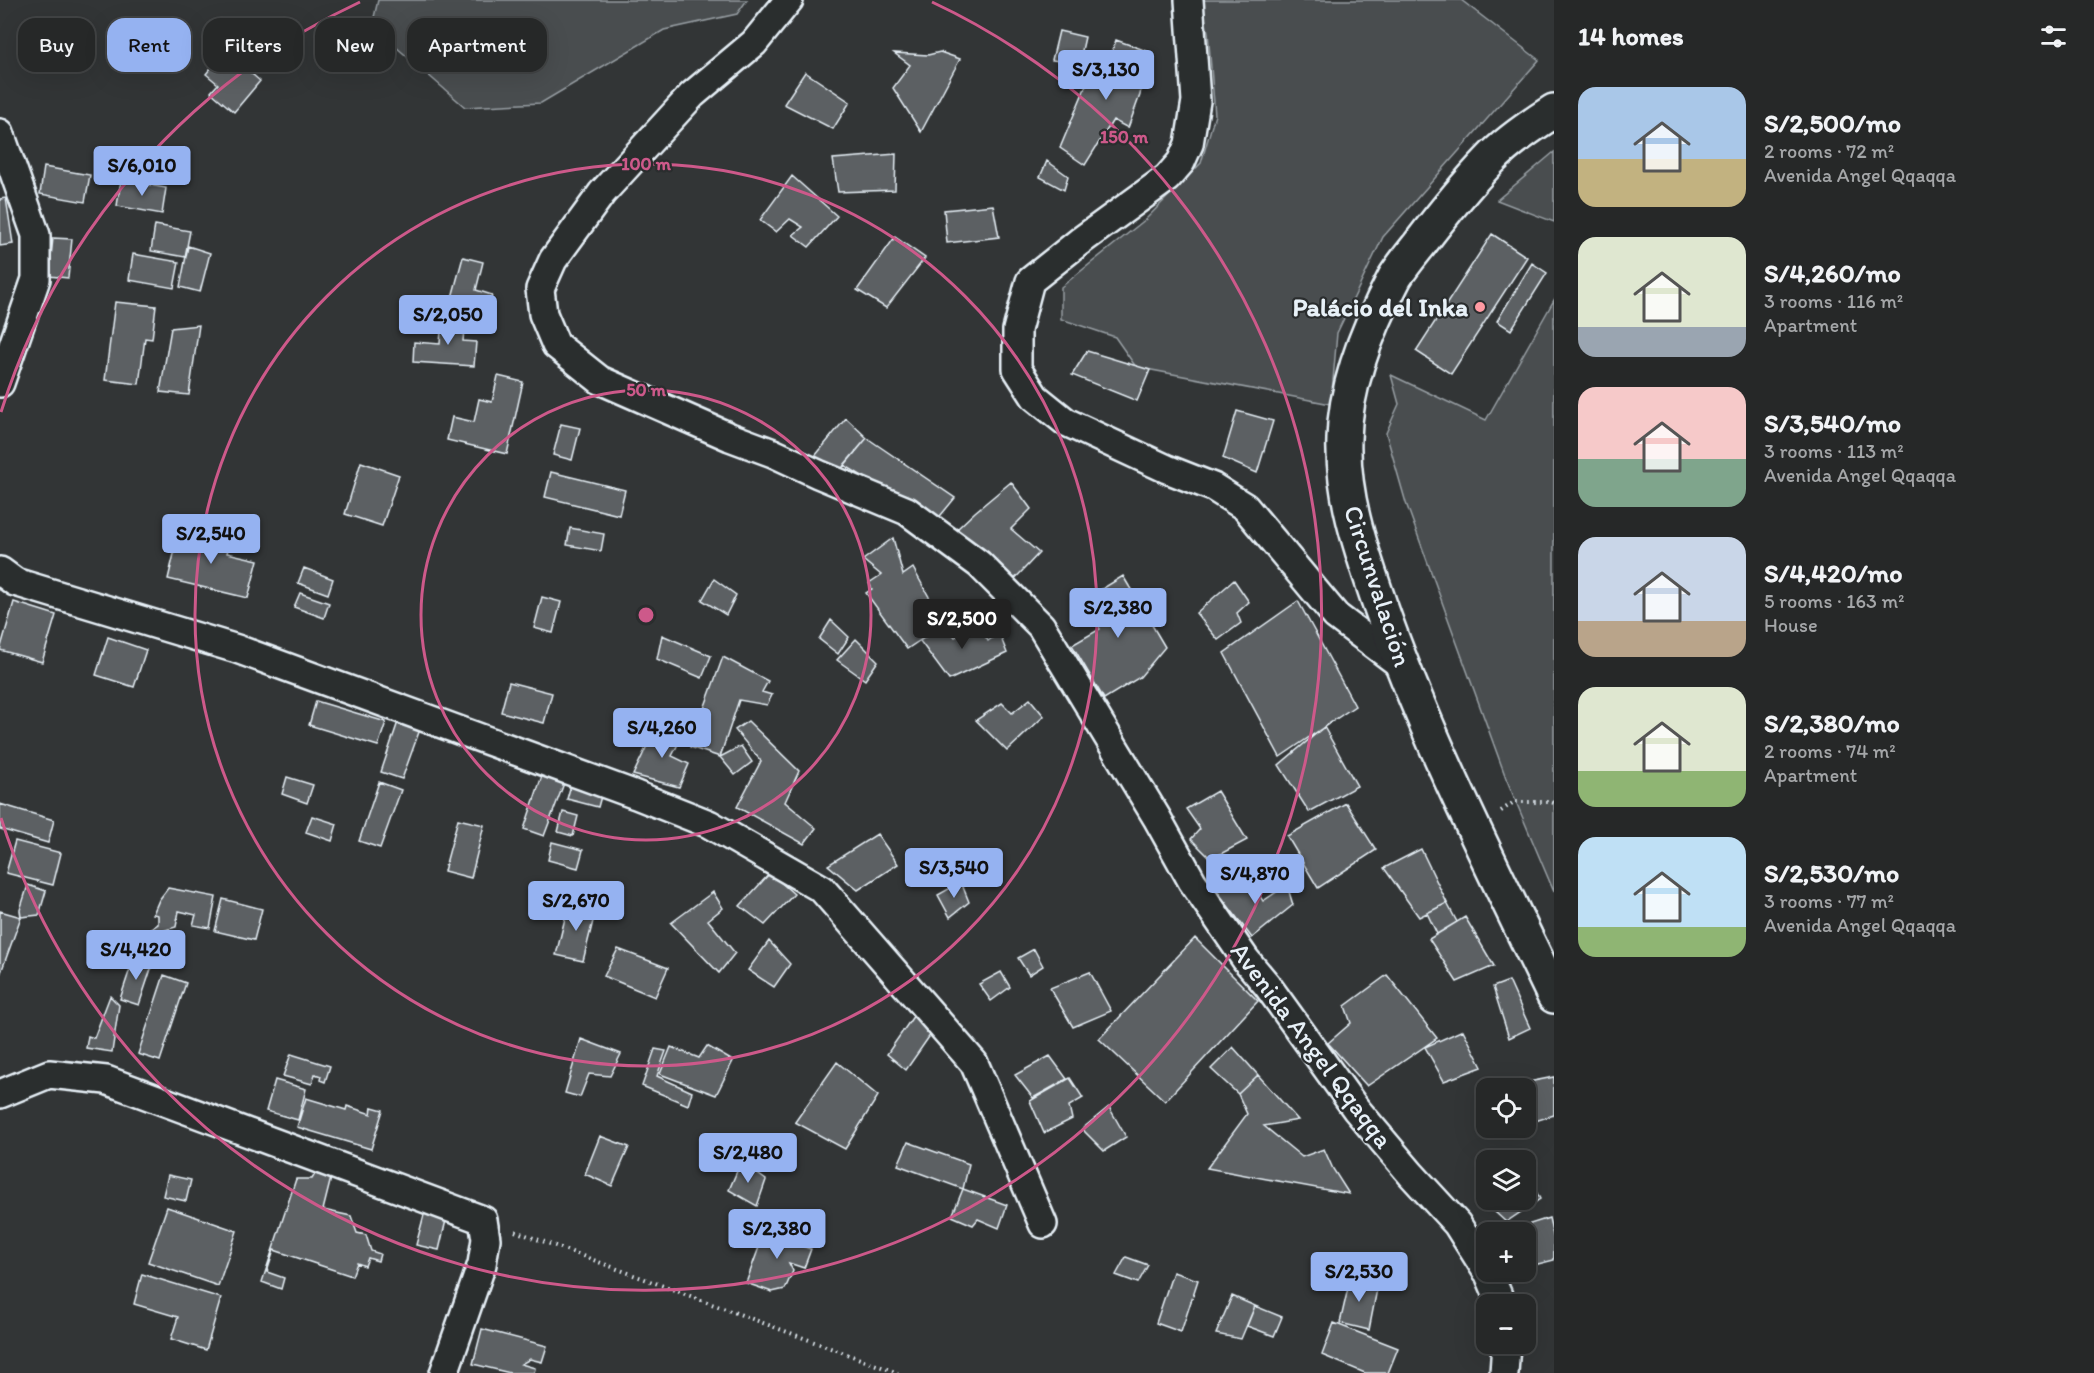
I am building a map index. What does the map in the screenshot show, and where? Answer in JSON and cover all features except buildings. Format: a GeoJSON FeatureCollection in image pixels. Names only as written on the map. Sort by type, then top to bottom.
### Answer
{"type":"FeatureCollection","features":[{"type":"Feature","properties":{"kind":"highway","name":"Circunvalación"},"geometry":{"type":"LineString","coordinates":[[1554,111],[1527,129],[1491,159],[1432,228],[1396,275],[1365,345],[1348,400],[1344,440],[1347,486],[1356,536],[1401,665],[1554,996]]}},
{"type":"Feature","properties":{"kind":"street","name":"Avenida Angel Qqaqqa"},"geometry":{"type":"LineString","coordinates":[[789,0],[754,43],[692,95],[602,193],[553,260],[540,289],[543,314],[556,345],[600,380],[907,511],[979,564],[1041,626],[1157,818],[1192,881],[1245,960],[1268,985],[1356,1109],[1457,1224],[1476,1254]]}},
{"type":"Feature","properties":{"kind":"street"},"geometry":{"type":"LineString","coordinates":[[1189,0],[1196,101],[1189,144],[1180,162],[1167,178],[1030,281],[1017,330],[1017,369],[1035,397],[1066,422],[1149,461],[1212,487],[1245,507],[1336,616],[1401,665]]}},
{"type":"Feature","properties":{"kind":"street"},"geometry":{"type":"LineString","coordinates":[[0,133],[36,235],[36,279],[0,383]]}},
{"type":"Feature","properties":{"kind":"street"},"geometry":{"type":"LineString","coordinates":[[0,571],[15,582],[237,649],[636,795],[708,824],[822,890],[974,1063],[1043,1224]]}},
{"type":"Feature","properties":{"kind":"street"},"geometry":{"type":"LineString","coordinates":[[0,1094],[49,1074],[106,1080],[483,1220],[486,1239],[482,1264],[444,1373]]}},
{"type":"Feature","properties":{"kind":"street"},"geometry":{"type":"LineString","coordinates":[[1504,1373],[1505,1354]]}},
{"type":"Feature","properties":{"kind":"path"},"geometry":{"type":"LineString","coordinates":[[1496,802],[1505,822]]}},
{"type":"Feature","properties":{"kind":"path"},"geometry":{"type":"LineString","coordinates":[[1500,812],[1514,802],[1554,803]]}},
{"type":"Feature","properties":{"kind":"path"},"geometry":{"type":"LineString","coordinates":[[483,1220],[898,1373]]}},
{"type":"Feature","properties":{"kind":"shaded area"},"geometry":{"type":"Polygon","coordinates":[[[378,0],[747,0],[737,14],[664,30],[541,103],[465,107],[425,72],[547,72],[547,18],[407,18],[407,56],[395,46],[395,18],[374,18],[378,0]]]}},
{"type":"Feature","properties":{"kind":"shaded area"},"geometry":{"type":"Polygon","coordinates":[[[1201,0],[1461,0],[1539,60],[1383,237],[1337,333],[1331,404],[1136,367],[1115,337],[1061,319],[1061,287],[1146,219],[1201,163],[1215,115],[1208,32],[1201,0]]]}},
{"type":"Feature","properties":{"kind":"shaded area"},"geometry":{"type":"Polygon","coordinates":[[[1554,152],[1554,222],[1497,200],[1554,152]]]}},
{"type":"Feature","properties":{"kind":"shaded area"},"geometry":{"type":"Polygon","coordinates":[[[1554,300],[1554,892],[1506,778],[1406,503],[1386,433],[1399,404],[1391,375],[1486,420],[1554,300]]]}},
{"type":"Feature","properties":{"kind":"place","name":"Palácio del Inka"},"geometry":{"type":"Point","coordinates":[1480,307]}}]}
